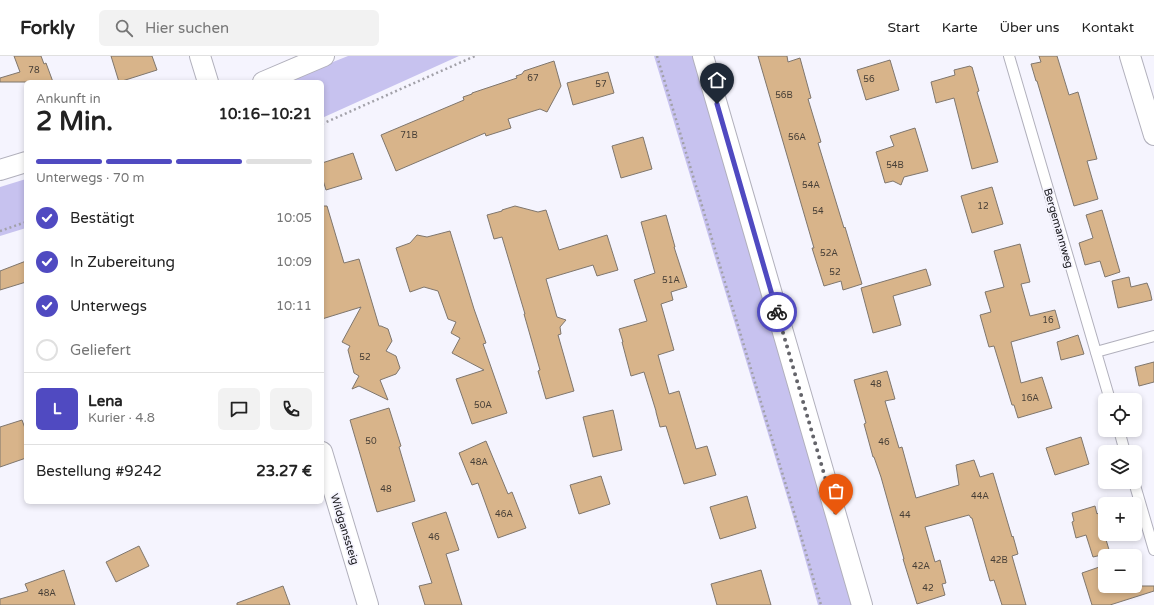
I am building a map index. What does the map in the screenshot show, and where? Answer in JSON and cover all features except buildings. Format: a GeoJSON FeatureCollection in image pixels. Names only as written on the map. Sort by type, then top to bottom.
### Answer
{"type":"FeatureCollection","features":[{"type":"Feature","properties":{"kind":"street"},"geometry":{"type":"LineString","coordinates":[[200,56],[207,80]]}},
{"type":"Feature","properties":{"kind":"street"},"geometry":{"type":"LineString","coordinates":[[268,80],[324,56]]}},
{"type":"Feature","properties":{"kind":"street"},"geometry":{"type":"LineString","coordinates":[[703,56],[862,605]]}},
{"type":"Feature","properties":{"kind":"street"},"geometry":{"type":"LineString","coordinates":[[1130,56],[1154,135]]}},
{"type":"Feature","properties":{"kind":"street"},"geometry":{"type":"LineString","coordinates":[[0,170],[24,163]]}},
{"type":"Feature","properties":{"kind":"street","name":"Wildganssteig"},"geometry":{"type":"LineString","coordinates":[[324,459],[368,605]]}},
{"type":"Feature","properties":{"kind":"lane","name":"Bergemannweg"},"geometry":{"type":"LineString","coordinates":[[1009,56],[1108,393]]}},
{"type":"Feature","properties":{"kind":"lane"},"geometry":{"type":"LineString","coordinates":[[1096,352],[1154,336]]}},
{"type":"Feature","properties":{"kind":"lane"},"geometry":{"type":"LineString","coordinates":[[1136,489],[1154,550]]}},
{"type":"Feature","properties":{"kind":"path"},"geometry":{"type":"LineString","coordinates":[[324,123],[476,56]]}},
{"type":"Feature","properties":{"kind":"path"},"geometry":{"type":"LineString","coordinates":[[657,56],[821,605]]}},
{"type":"Feature","properties":{"kind":"path"},"geometry":{"type":"LineString","coordinates":[[0,231],[24,223]]}},
{"type":"Feature","properties":{"kind":"shaded area"},"geometry":{"type":"Polygon","coordinates":[[[348,56],[459,56],[324,117],[324,80],[288,80],[348,56]]]}},
{"type":"Feature","properties":{"kind":"shaded area"},"geometry":{"type":"Polygon","coordinates":[[[654,56],[695,56],[854,605],[818,605],[795,523],[654,56]]]}},
{"type":"Feature","properties":{"kind":"shaded area"},"geometry":{"type":"Polygon","coordinates":[[[24,180],[24,229],[0,236],[0,187],[24,180]]]}},
{"type":"Feature","properties":{"kind":"way so far"},"geometry":{"type":"LineString","coordinates":[[777,312],[836,515]]}},
{"type":"Feature","properties":{"kind":"route"},"geometry":{"type":"LineString","coordinates":[[717,104],[777,312]]}}]}
